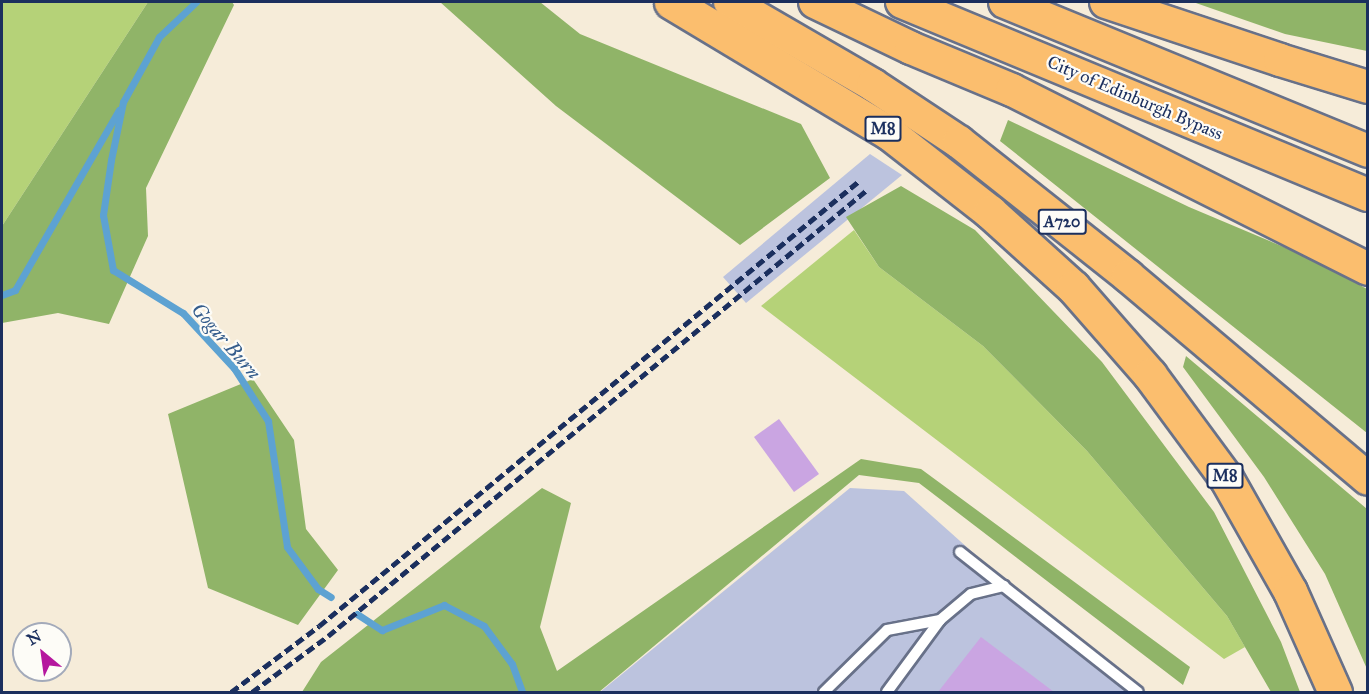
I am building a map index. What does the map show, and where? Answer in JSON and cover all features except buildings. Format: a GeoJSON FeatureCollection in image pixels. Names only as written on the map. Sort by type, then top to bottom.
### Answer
{"type":"FeatureCollection","features":[{"type":"Feature","properties":{"kind":"highway","name":"M8"},"geometry":{"type":"LineString","coordinates":[[671,2],[889,133],[990,212],[1073,287],[1150,375],[1226,478],[1290,591],[1335,693]]}},
{"type":"Feature","properties":{"kind":"main road","name":"A720"},"geometry":{"type":"LineString","coordinates":[[730,2],[873,85],[959,142],[1120,269],[1368,479]]}},
{"type":"Feature","properties":{"kind":"main road"},"geometry":{"type":"LineString","coordinates":[[815,2],[911,48],[1012,90],[1368,269]]}},
{"type":"Feature","properties":{"kind":"main road","name":"City of Edinburgh Bypass"},"geometry":{"type":"LineString","coordinates":[[902,2],[1368,195]]}},
{"type":"Feature","properties":{"kind":"main road"},"geometry":{"type":"LineString","coordinates":[[1005,2],[1368,151]]}},
{"type":"Feature","properties":{"kind":"main road"},"geometry":{"type":"LineString","coordinates":[[1106,2],[1368,87]]}},
{"type":"Feature","properties":{"kind":"lane"},"geometry":{"type":"LineString","coordinates":[[960,552],[1138,693]]}},
{"type":"Feature","properties":{"kind":"lane"},"geometry":{"type":"LineString","coordinates":[[887,693],[940,620],[971,594],[1004,586]]}},
{"type":"Feature","properties":{"kind":"lane"},"geometry":{"type":"LineString","coordinates":[[824,693],[887,630],[940,620]]}},
{"type":"Feature","properties":{"kind":"shaded area"},"geometry":{"type":"Polygon","coordinates":[[[870,154],[902,175],[746,303],[723,277],[870,154]]]}},
{"type":"Feature","properties":{"kind":"shaded area"},"geometry":{"type":"Polygon","coordinates":[[[850,488],[904,491],[1129,692],[600,692],[850,488]]]}},
{"type":"Feature","properties":{"kind":"green space"},"geometry":{"type":"Polygon","coordinates":[[[2,2],[148,2],[2,226],[2,2]]]}},
{"type":"Feature","properties":{"kind":"green space"},"geometry":{"type":"Polygon","coordinates":[[[148,2],[232,2],[234,5],[146,188],[148,236],[109,324],[58,313],[2,323],[2,226],[148,2]]]}},
{"type":"Feature","properties":{"kind":"green space"},"geometry":{"type":"Polygon","coordinates":[[[440,2],[540,2],[580,34],[801,124],[830,178],[740,245],[556,106],[440,2]]]}},
{"type":"Feature","properties":{"kind":"green space"},"geometry":{"type":"Polygon","coordinates":[[[1193,2],[1367,2],[1367,51],[1285,34],[1193,2]]]}},
{"type":"Feature","properties":{"kind":"green space"},"geometry":{"type":"Polygon","coordinates":[[[1008,120],[1189,207],[1312,259],[1367,289],[1367,433],[1000,141],[1008,120]]]}},
{"type":"Feature","properties":{"kind":"green space"},"geometry":{"type":"Polygon","coordinates":[[[901,186],[975,230],[1102,362],[1214,512],[1281,642],[1300,692],[1271,692],[1227,616],[1087,451],[983,346],[879,267],[846,217],[901,186]]]}},
{"type":"Feature","properties":{"kind":"green space"},"geometry":{"type":"Polygon","coordinates":[[[854,230],[879,267],[983,346],[1087,451],[1227,616],[1245,647],[1224,659],[761,306],[854,230]]]}},
{"type":"Feature","properties":{"kind":"green space"},"geometry":{"type":"Polygon","coordinates":[[[1186,356],[1367,509],[1367,669],[1325,574],[1264,477],[1183,367],[1186,356]]]}},
{"type":"Feature","properties":{"kind":"green space"},"geometry":{"type":"Polygon","coordinates":[[[253,379],[294,440],[306,529],[338,570],[298,625],[208,588],[168,414],[253,379]]]}},
{"type":"Feature","properties":{"kind":"green space"},"geometry":{"type":"Polygon","coordinates":[[[861,459],[921,469],[1190,667],[1183,685],[919,483],[859,475],[599,692],[302,692],[321,662],[542,488],[571,503],[540,627],[557,671],[861,459]]]}},
{"type":"Feature","properties":{"kind":"waterway","name":"Gogar Burn"},"geometry":{"type":"LineString","coordinates":[[196,2],[159,37],[123,102],[103,215],[113,270],[183,313],[234,368],[268,421],[287,547],[318,589],[331,597]]}},
{"type":"Feature","properties":{"kind":"waterway"},"geometry":{"type":"LineString","coordinates":[[2,295],[15,290],[119,110]]}},
{"type":"Feature","properties":{"kind":"waterway","name":"Gogar Burn"},"geometry":{"type":"LineString","coordinates":[[357,614],[382,630],[444,605],[484,626],[512,664],[522,692]]}},
{"type":"Feature","properties":{"kind":"railway"},"geometry":{"type":"LineString","coordinates":[[231,692],[319,626],[859,181]]}},
{"type":"Feature","properties":{"kind":"railway"},"geometry":{"type":"LineString","coordinates":[[252,692],[328,636],[868,189]]}}]}
